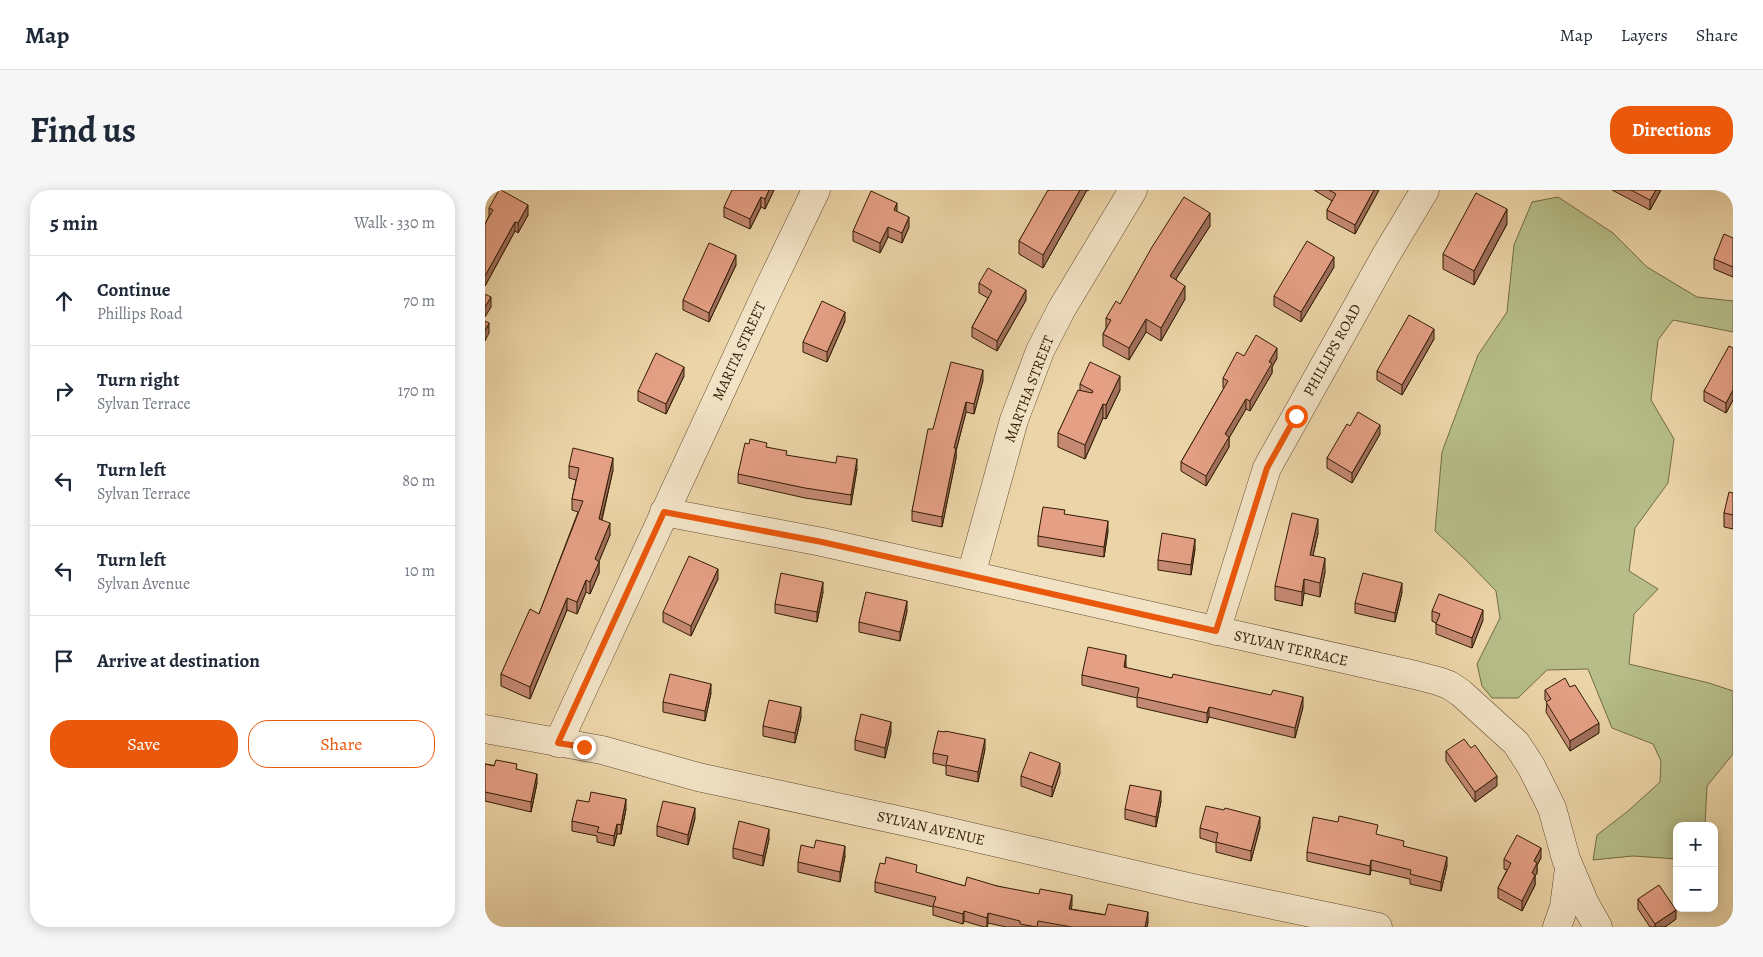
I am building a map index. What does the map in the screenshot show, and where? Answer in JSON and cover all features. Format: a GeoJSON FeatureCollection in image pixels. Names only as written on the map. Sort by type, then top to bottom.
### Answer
{"type":"FeatureCollection","features":[{"type":"Feature","properties":{"kind":"street","name":"MARITA STREET"},"geometry":{"type":"LineString","coordinates":[[664,512],[815,190]]}},
{"type":"Feature","properties":{"kind":"street","name":"MARTHA STREET"},"geometry":{"type":"LineString","coordinates":[[971,575],[1014,420],[1040,350],[1061,310],[1133,190]]}},
{"type":"Feature","properties":{"kind":"street","name":"PHILLIPS ROAD"},"geometry":{"type":"LineString","coordinates":[[1216,631],[1267,468],[1376,272],[1425,190]]}},
{"type":"Feature","properties":{"kind":"street","name":"SYLVAN TERRACE"},"geometry":{"type":"LineString","coordinates":[[664,512],[822,542],[1449,685],[1506,732],[1528,760],[1554,813],[1569,866],[1585,904],[1599,927]]}},
{"type":"Feature","properties":{"kind":"street"},"geometry":{"type":"LineString","coordinates":[[558,743],[664,512]]}},
{"type":"Feature","properties":{"kind":"street","name":"SYLVAN AVENUE"},"geometry":{"type":"LineString","coordinates":[[485,729],[602,750],[698,777],[916,824],[1183,886],[1378,927]]}},
{"type":"Feature","properties":{"kind":"street","name":"SYLVAN TERRACE"},"geometry":{"type":"LineString","coordinates":[[1557,927],[1563,907],[1569,866]]}},
{"type":"Feature","properties":{"kind":"green space"},"geometry":{"type":"Polygon","coordinates":[[[1558,197],[1613,233],[1647,267],[1697,297],[1733,301],[1733,332],[1673,320],[1658,340],[1651,400],[1674,439],[1668,483],[1635,528],[1629,571],[1658,589],[1634,614],[1629,664],[1709,683],[1733,691],[1733,754],[1707,786],[1705,822],[1673,822],[1673,859],[1633,856],[1593,860],[1597,835],[1628,811],[1660,782],[1661,761],[1653,744],[1612,728],[1588,669],[1547,670],[1518,698],[1492,698],[1482,686],[1477,664],[1500,618],[1496,591],[1435,531],[1442,452],[1478,355],[1507,312],[1514,245],[1532,202],[1558,197]]]}},
{"type":"Feature","properties":{"kind":"building"},"geometry":{"type":"Polygon","coordinates":[[[499,190],[528,205],[518,223],[515,222],[485,276],[485,224],[493,210],[489,208],[499,190]]]}},
{"type":"Feature","properties":{"kind":"building"},"geometry":{"type":"Polygon","coordinates":[[[732,190],[769,190],[765,199],[761,197],[750,219],[724,207],[732,190]]]}},
{"type":"Feature","properties":{"kind":"building"},"geometry":{"type":"Polygon","coordinates":[[[1048,190],[1080,190],[1043,255],[1019,241],[1048,190]]]}},
{"type":"Feature","properties":{"kind":"building"},"geometry":{"type":"Polygon","coordinates":[[[1329,190],[1374,190],[1355,225],[1327,210],[1336,194],[1329,190]]]}},
{"type":"Feature","properties":{"kind":"building"},"geometry":{"type":"Polygon","coordinates":[[[1631,190],[1656,190],[1650,200],[1631,190]]]}},
{"type":"Feature","properties":{"kind":"building"},"geometry":{"type":"Polygon","coordinates":[[[871,191],[897,203],[894,210],[909,217],[902,233],[888,227],[880,243],[853,231],[871,191]]]}},
{"type":"Feature","properties":{"kind":"building"},"geometry":{"type":"Polygon","coordinates":[[[1476,193],[1507,209],[1474,271],[1443,254],[1476,193]]]}},
{"type":"Feature","properties":{"kind":"building"},"geometry":{"type":"Polygon","coordinates":[[[1184,197],[1210,213],[1170,276],[1185,286],[1161,328],[1146,319],[1129,348],[1103,334],[1111,320],[1106,318],[1116,301],[1120,304],[1152,247],[1184,197]]]}},
{"type":"Feature","properties":{"kind":"building"},"geometry":{"type":"Polygon","coordinates":[[[1724,234],[1733,238],[1733,267],[1714,259],[1724,234]]]}},
{"type":"Feature","properties":{"kind":"building"},"geometry":{"type":"Polygon","coordinates":[[[1307,241],[1334,257],[1301,312],[1274,296],[1307,241]]]}},
{"type":"Feature","properties":{"kind":"building"},"geometry":{"type":"Polygon","coordinates":[[[709,243],[736,255],[709,313],[683,300],[709,243]]]}},
{"type":"Feature","properties":{"kind":"building"},"geometry":{"type":"Polygon","coordinates":[[[988,268],[1026,290],[997,341],[972,327],[992,291],[979,283],[988,268]]]}},
{"type":"Feature","properties":{"kind":"building"},"geometry":{"type":"Polygon","coordinates":[[[485,294],[491,297],[485,307],[485,294]]]}},
{"type":"Feature","properties":{"kind":"building"},"geometry":{"type":"Polygon","coordinates":[[[822,301],[845,312],[827,352],[803,342],[822,301]]]}},
{"type":"Feature","properties":{"kind":"building"},"geometry":{"type":"Polygon","coordinates":[[[1409,315],[1434,329],[1402,385],[1377,371],[1409,315]]]}},
{"type":"Feature","properties":{"kind":"building"},"geometry":{"type":"Polygon","coordinates":[[[485,321],[489,323],[485,331],[485,321]]]}},
{"type":"Feature","properties":{"kind":"building"},"geometry":{"type":"Polygon","coordinates":[[[1256,335],[1277,348],[1269,362],[1272,363],[1250,401],[1246,399],[1225,434],[1229,437],[1206,476],[1181,462],[1228,381],[1223,378],[1237,352],[1244,356],[1256,335]]]}},
{"type":"Feature","properties":{"kind":"building"},"geometry":{"type":"Polygon","coordinates":[[[1729,346],[1733,348],[1733,390],[1726,403],[1704,391],[1729,346]]]}},
{"type":"Feature","properties":{"kind":"building"},"geometry":{"type":"Polygon","coordinates":[[[656,353],[684,367],[666,404],[638,391],[656,353]]]}},
{"type":"Feature","properties":{"kind":"building"},"geometry":{"type":"Polygon","coordinates":[[[951,362],[983,370],[974,404],[966,402],[954,448],[956,448],[942,517],[912,511],[928,429],[933,429],[951,362]]]}},
{"type":"Feature","properties":{"kind":"building"},"geometry":{"type":"Polygon","coordinates":[[[1090,362],[1120,376],[1106,405],[1103,404],[1085,445],[1058,433],[1078,390],[1092,393],[1093,391],[1080,384],[1090,362]]]}},
{"type":"Feature","properties":{"kind":"building"},"geometry":{"type":"Polygon","coordinates":[[[1358,412],[1380,425],[1352,473],[1327,458],[1347,424],[1350,426],[1358,412]]]}},
{"type":"Feature","properties":{"kind":"building"},"geometry":{"type":"Polygon","coordinates":[[[750,439],[767,443],[766,447],[787,451],[786,455],[836,463],[837,456],[857,459],[851,495],[805,488],[738,474],[745,443],[749,444],[750,439]]]}},
{"type":"Feature","properties":{"kind":"building"},"geometry":{"type":"Polygon","coordinates":[[[573,448],[613,458],[599,519],[610,523],[595,559],[599,562],[590,582],[586,580],[577,602],[567,598],[530,687],[501,674],[530,609],[539,614],[583,501],[572,499],[579,468],[569,466],[573,448]]]}},
{"type":"Feature","properties":{"kind":"building"},"geometry":{"type":"Polygon","coordinates":[[[1729,492],[1733,493],[1733,515],[1724,513],[1729,492]]]}},
{"type":"Feature","properties":{"kind":"building"},"geometry":{"type":"Polygon","coordinates":[[[1043,507],[1065,510],[1064,514],[1108,521],[1104,547],[1038,536],[1043,507]]]}},
{"type":"Feature","properties":{"kind":"building"},"geometry":{"type":"Polygon","coordinates":[[[1292,513],[1318,519],[1310,555],[1325,558],[1320,583],[1304,579],[1302,592],[1275,586],[1292,513]]]}},
{"type":"Feature","properties":{"kind":"building"},"geometry":{"type":"Polygon","coordinates":[[[1162,533],[1195,539],[1191,565],[1158,560],[1162,533]]]}},
{"type":"Feature","properties":{"kind":"building"},"geometry":{"type":"Polygon","coordinates":[[[689,556],[718,569],[691,626],[663,612],[689,556]]]}},
{"type":"Feature","properties":{"kind":"building"},"geometry":{"type":"Polygon","coordinates":[[[781,573],[823,582],[817,612],[775,604],[781,573]]]}},
{"type":"Feature","properties":{"kind":"building"},"geometry":{"type":"Polygon","coordinates":[[[1363,573],[1402,583],[1395,613],[1355,603],[1363,573]]]}},
{"type":"Feature","properties":{"kind":"building"},"geometry":{"type":"Polygon","coordinates":[[[866,592],[907,601],[900,632],[859,622],[866,592]]]}},
{"type":"Feature","properties":{"kind":"building"},"geometry":{"type":"Polygon","coordinates":[[[1439,594],[1483,610],[1472,638],[1436,624],[1440,614],[1432,611],[1439,594]]]}},
{"type":"Feature","properties":{"kind":"building"},"geometry":{"type":"Polygon","coordinates":[[[1088,647],[1126,655],[1124,667],[1172,678],[1173,674],[1271,695],[1273,690],[1303,697],[1295,728],[1209,707],[1207,713],[1137,697],[1139,688],[1082,675],[1088,647]]]}},
{"type":"Feature","properties":{"kind":"building"},"geometry":{"type":"Polygon","coordinates":[[[670,674],[711,684],[705,711],[663,702],[670,674]]]}},
{"type":"Feature","properties":{"kind":"building"},"geometry":{"type":"Polygon","coordinates":[[[1565,678],[1570,687],[1575,685],[1599,723],[1570,741],[1546,702],[1551,699],[1545,690],[1565,678]]]}},
{"type":"Feature","properties":{"kind":"building"},"geometry":{"type":"Polygon","coordinates":[[[769,700],[801,707],[795,733],[763,726],[769,700]]]}},
{"type":"Feature","properties":{"kind":"building"},"geometry":{"type":"Polygon","coordinates":[[[861,714],[891,722],[885,748],[855,740],[861,714]]]}},
{"type":"Feature","properties":{"kind":"building"},"geometry":{"type":"Polygon","coordinates":[[[938,731],[985,739],[978,772],[946,765],[948,756],[933,753],[938,731]]]}},
{"type":"Feature","properties":{"kind":"building"},"geometry":{"type":"Polygon","coordinates":[[[1464,739],[1471,748],[1475,745],[1497,776],[1475,792],[1446,751],[1464,739]]]}},
{"type":"Feature","properties":{"kind":"building"},"geometry":{"type":"Polygon","coordinates":[[[1030,752],[1060,763],[1052,787],[1021,776],[1030,752]]]}},
{"type":"Feature","properties":{"kind":"building"},"geometry":{"type":"Polygon","coordinates":[[[496,760],[517,764],[516,769],[537,774],[531,802],[485,792],[485,764],[494,766],[496,760]]]}},
{"type":"Feature","properties":{"kind":"building"},"geometry":{"type":"Polygon","coordinates":[[[1130,785],[1161,791],[1156,817],[1125,809],[1130,785]]]}},
{"type":"Feature","properties":{"kind":"building"},"geometry":{"type":"Polygon","coordinates":[[[591,792],[626,799],[621,825],[617,824],[614,836],[597,832],[599,827],[572,821],[577,800],[589,802],[591,792]]]}},
{"type":"Feature","properties":{"kind":"building"},"geometry":{"type":"Polygon","coordinates":[[[663,801],[695,808],[688,835],[657,826],[663,801]]]}},
{"type":"Feature","properties":{"kind":"building"},"geometry":{"type":"Polygon","coordinates":[[[1206,806],[1224,810],[1225,808],[1260,817],[1251,851],[1216,842],[1218,833],[1200,828],[1206,806]]]}},
{"type":"Feature","properties":{"kind":"building"},"geometry":{"type":"Polygon","coordinates":[[[1339,816],[1378,825],[1376,834],[1404,841],[1403,846],[1447,857],[1441,882],[1410,874],[1411,870],[1371,860],[1370,866],[1307,852],[1313,817],[1338,822],[1339,816]]]}},
{"type":"Feature","properties":{"kind":"building"},"geometry":{"type":"Polygon","coordinates":[[[739,821],[769,829],[763,856],[733,848],[739,821]]]}},
{"type":"Feature","properties":{"kind":"building"},"geometry":{"type":"Polygon","coordinates":[[[1517,835],[1541,848],[1534,861],[1537,863],[1532,873],[1535,875],[1522,901],[1498,888],[1511,863],[1504,859],[1517,835]]]}},
{"type":"Feature","properties":{"kind":"building"},"geometry":{"type":"Polygon","coordinates":[[[816,840],[845,846],[840,872],[798,862],[801,845],[814,848],[816,840]]]}},
{"type":"Feature","properties":{"kind":"building"},"geometry":{"type":"Polygon","coordinates":[[[886,857],[917,865],[916,872],[965,886],[967,877],[997,886],[1039,894],[1040,889],[1072,895],[1069,909],[1105,915],[1108,904],[1148,912],[1145,927],[1072,927],[1038,921],[1037,927],[1020,924],[1020,921],[988,913],[987,918],[964,911],[963,914],[933,906],[936,897],[875,882],[880,863],[885,864],[886,857]]]}},
{"type":"Feature","properties":{"kind":"building"},"geometry":{"type":"Polygon","coordinates":[[[1659,885],[1673,906],[1673,912],[1655,924],[1638,899],[1659,885]]]}},
{"type":"Feature","properties":{"kind":"route"},"geometry":{"type":"LineString","coordinates":[[584,747],[558,743],[664,512],[822,542],[1216,631],[1267,468],[1296,416]]}}]}
